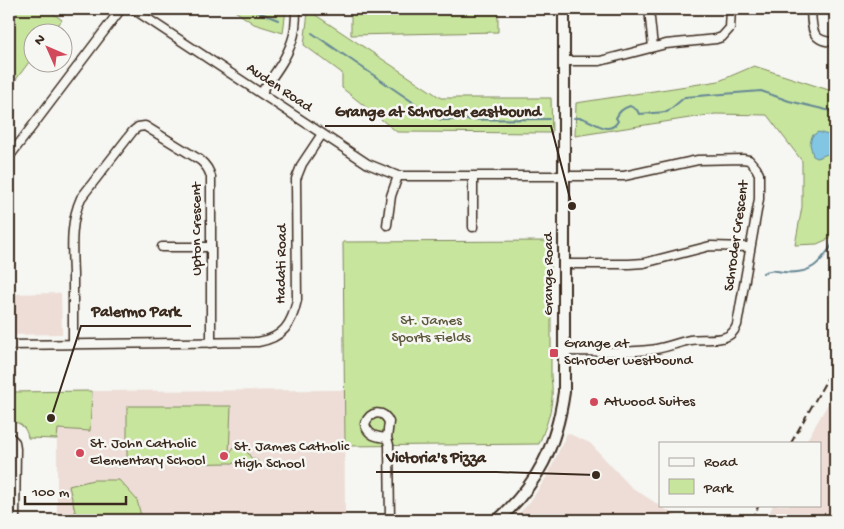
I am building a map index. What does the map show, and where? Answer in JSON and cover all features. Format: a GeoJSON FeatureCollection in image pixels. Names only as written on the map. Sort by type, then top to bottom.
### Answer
{"type":"FeatureCollection","features":[{"type":"Feature","properties":{"kind":"main road","name":"Grange Road"},"geometry":{"type":"LineString","coordinates":[[498,520],[530,485],[552,446],[560,420],[564,392],[564,9]]}},
{"type":"Feature","properties":{"kind":"street"},"geometry":{"type":"LineString","coordinates":[[9,157],[121,9]]}},
{"type":"Feature","properties":{"kind":"street","name":"Auden Road"},"geometry":{"type":"LineString","coordinates":[[133,9],[368,164],[398,176],[564,176]]}},
{"type":"Feature","properties":{"kind":"street"},"geometry":{"type":"LineString","coordinates":[[261,93],[286,55],[293,40],[296,25],[296,9]]}},
{"type":"Feature","properties":{"kind":"street"},"geometry":{"type":"LineString","coordinates":[[649,9],[653,47]]}},
{"type":"Feature","properties":{"kind":"street"},"geometry":{"type":"LineString","coordinates":[[565,61],[600,61],[671,43],[716,39],[722,37],[730,28],[730,9]]}},
{"type":"Feature","properties":{"kind":"street"},"geometry":{"type":"LineString","coordinates":[[812,9],[814,34],[826,42],[835,42]]}},
{"type":"Feature","properties":{"kind":"street","name":"Upton Crescent"},"geometry":{"type":"LineString","coordinates":[[73,344],[72,237],[77,206],[132,131],[138,127],[145,126],[151,128],[206,165],[211,177],[211,343]]}},
{"type":"Feature","properties":{"kind":"street","name":"Hadati Road"},"geometry":{"type":"LineString","coordinates":[[9,345],[258,342],[271,340],[281,334],[294,313],[297,300],[296,179],[302,164],[322,134]]}},
{"type":"Feature","properties":{"kind":"street","name":"Schroder Crescent"},"geometry":{"type":"LineString","coordinates":[[564,176],[624,176],[698,160],[743,159],[749,160],[759,174],[759,199],[737,325],[730,336],[689,340],[652,350],[564,351]]}},
{"type":"Feature","properties":{"kind":"street"},"geometry":{"type":"LineString","coordinates":[[387,225],[391,196],[398,176]]}},
{"type":"Feature","properties":{"kind":"street"},"geometry":{"type":"LineString","coordinates":[[473,177],[473,227]]}},
{"type":"Feature","properties":{"kind":"street"},"geometry":{"type":"LineString","coordinates":[[564,264],[644,263],[710,246],[750,247]]}},
{"type":"Feature","properties":{"kind":"street"},"geometry":{"type":"LineString","coordinates":[[162,247],[211,247]]}},
{"type":"Feature","properties":{"kind":"street"},"geometry":{"type":"LineString","coordinates":[[9,436],[15,442],[16,449],[15,520]]}},
{"type":"Feature","properties":{"kind":"street"},"geometry":{"type":"LineString","coordinates":[[388,438],[390,520]]}},
{"type":"Feature","properties":{"kind":"shaded area"},"geometry":{"type":"Polygon","coordinates":[[[61,293],[62,334],[9,335],[9,294],[61,293]]]}},
{"type":"Feature","properties":{"kind":"shaded area","name":"St. James Catholic High School"},"geometry":{"type":"Polygon","coordinates":[[[344,390],[345,520],[57,520],[57,429],[90,430],[92,391],[344,390]]]}},
{"type":"Feature","properties":{"kind":"shaded area"},"geometry":{"type":"Polygon","coordinates":[[[835,392],[835,520],[766,520],[773,506],[822,506],[822,442],[806,442],[835,392]]]}},
{"type":"Feature","properties":{"kind":"shaded area"},"geometry":{"type":"Polygon","coordinates":[[[567,433],[590,443],[631,487],[682,520],[512,520],[529,503],[548,475],[567,433]]]}},
{"type":"Feature","properties":{"kind":"green space"},"geometry":{"type":"Polygon","coordinates":[[[9,9],[47,9],[62,20],[60,22],[22,22],[22,71],[9,89],[9,9]]]}},
{"type":"Feature","properties":{"kind":"green space"},"geometry":{"type":"Polygon","coordinates":[[[232,9],[286,9],[283,33],[254,24],[232,9]]]}},
{"type":"Feature","properties":{"kind":"green space"},"geometry":{"type":"Polygon","coordinates":[[[351,9],[498,9],[498,32],[351,35],[351,9]]]}},
{"type":"Feature","properties":{"kind":"green space"},"geometry":{"type":"Polygon","coordinates":[[[308,12],[314,14],[441,98],[551,98],[552,133],[397,132],[342,88],[342,73],[304,45],[308,12]]]}},
{"type":"Feature","properties":{"kind":"green space"},"geometry":{"type":"Polygon","coordinates":[[[754,66],[835,92],[835,236],[817,244],[795,245],[802,207],[802,161],[767,115],[715,114],[575,136],[576,103],[719,81],[754,66]]]}},
{"type":"Feature","properties":{"kind":"green space","name":"St. James Sports Fields"},"geometry":{"type":"Polygon","coordinates":[[[551,241],[552,403],[539,444],[345,446],[343,242],[551,241]]]}},
{"type":"Feature","properties":{"kind":"green space"},"geometry":{"type":"Polygon","coordinates":[[[92,391],[90,431],[58,429],[57,439],[28,438],[23,427],[18,423],[12,422],[11,392],[92,391]]]}},
{"type":"Feature","properties":{"kind":"green space"},"geometry":{"type":"Polygon","coordinates":[[[127,406],[231,406],[229,454],[234,447],[242,443],[251,458],[257,460],[258,466],[254,468],[248,464],[229,463],[127,465],[127,406]]]}},
{"type":"Feature","properties":{"kind":"green space"},"geometry":{"type":"Polygon","coordinates":[[[93,480],[119,480],[137,500],[142,520],[77,520],[69,486],[93,480]]]}},
{"type":"Feature","properties":{"kind":"water"},"geometry":{"type":"Polygon","coordinates":[[[818,132],[835,137],[835,151],[817,158],[813,156],[810,144],[812,136],[818,132]]]}},
{"type":"Feature","properties":{"kind":"waterway"},"geometry":{"type":"LineString","coordinates":[[251,9],[278,20]]}},
{"type":"Feature","properties":{"kind":"waterway"},"geometry":{"type":"LineString","coordinates":[[312,33],[433,116],[442,120],[549,119]]}},
{"type":"Feature","properties":{"kind":"waterway"},"geometry":{"type":"LineString","coordinates":[[574,118],[582,118],[601,127],[610,128],[618,121],[616,118],[620,112],[630,106],[637,110],[639,114],[667,112],[685,97],[761,91],[789,101],[835,112]]}},
{"type":"Feature","properties":{"kind":"waterway"},"geometry":{"type":"LineString","coordinates":[[763,273],[771,271],[801,272],[808,269],[825,256],[835,241]]}},
{"type":"Feature","properties":{"kind":"railway"},"geometry":{"type":"LineString","coordinates":[[792,442],[835,365]]}},
{"type":"Feature","properties":{"kind":"railway"},"geometry":{"type":"LineString","coordinates":[[751,520],[758,506]]}},
{"type":"Feature","properties":{"kind":"place","name":"Grange at Schroder eastbound"},"geometry":{"type":"Point","coordinates":[572,206]}},
{"type":"Feature","properties":{"kind":"place","name":"Grange at Schroder westbound"},"geometry":{"type":"Point","coordinates":[554,353]}},
{"type":"Feature","properties":{"kind":"place","name":"Atwood Suites"},"geometry":{"type":"Point","coordinates":[594,402]}},
{"type":"Feature","properties":{"kind":"place","name":"Palermo Park"},"geometry":{"type":"Point","coordinates":[51,418]}},
{"type":"Feature","properties":{"kind":"place","name":"St. John Catholic Elementary School"},"geometry":{"type":"Point","coordinates":[80,453]}},
{"type":"Feature","properties":{"kind":"place","name":"St. James Catholic High School"},"geometry":{"type":"Point","coordinates":[224,456]}},
{"type":"Feature","properties":{"kind":"place","name":"Victoria's Pizza"},"geometry":{"type":"Point","coordinates":[596,475]}}]}
